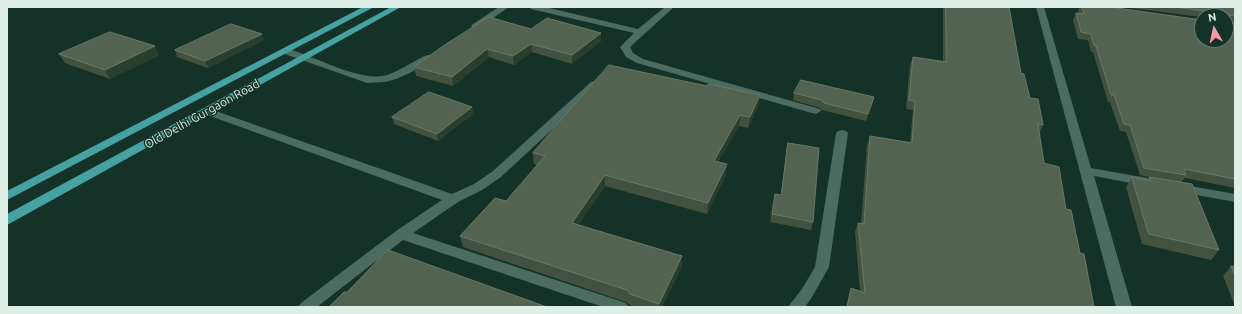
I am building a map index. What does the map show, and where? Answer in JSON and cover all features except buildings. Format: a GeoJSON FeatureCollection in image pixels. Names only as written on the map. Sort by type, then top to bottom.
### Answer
{"type":"FeatureCollection","features":[{"type":"Feature","properties":{"kind":"main road","name":"Old Delhi Gurgaon Road"},"geometry":{"type":"LineString","coordinates":[[7,196],[370,7]]}},
{"type":"Feature","properties":{"kind":"main road","name":"Old Delhi Gurgaon Road"},"geometry":{"type":"LineString","coordinates":[[7,220],[397,7]]}},
{"type":"Feature","properties":{"kind":"street"},"geometry":{"type":"LineString","coordinates":[[466,33],[505,7]]}},
{"type":"Feature","properties":{"kind":"street"},"geometry":{"type":"LineString","coordinates":[[534,7],[640,32]]}},
{"type":"Feature","properties":{"kind":"street"},"geometry":{"type":"LineString","coordinates":[[670,7],[640,32],[625,47],[629,55],[640,61],[816,111]]}},
{"type":"Feature","properties":{"kind":"street"},"geometry":{"type":"LineString","coordinates":[[1040,7],[1124,307]]}},
{"type":"Feature","properties":{"kind":"street"},"geometry":{"type":"LineString","coordinates":[[285,51],[367,80],[379,81],[392,79],[406,72],[439,50]]}},
{"type":"Feature","properties":{"kind":"street"},"geometry":{"type":"LineString","coordinates":[[306,307],[401,234],[453,199],[478,187],[497,174],[595,84]]}},
{"type":"Feature","properties":{"kind":"street"},"geometry":{"type":"LineString","coordinates":[[206,111],[453,199]]}},
{"type":"Feature","properties":{"kind":"street"},"geometry":{"type":"LineString","coordinates":[[796,307],[807,293],[822,267],[842,133]]}},
{"type":"Feature","properties":{"kind":"street"},"geometry":{"type":"LineString","coordinates":[[1085,171],[1235,198]]}},
{"type":"Feature","properties":{"kind":"street"},"geometry":{"type":"LineString","coordinates":[[401,234],[621,307]]}}]}
